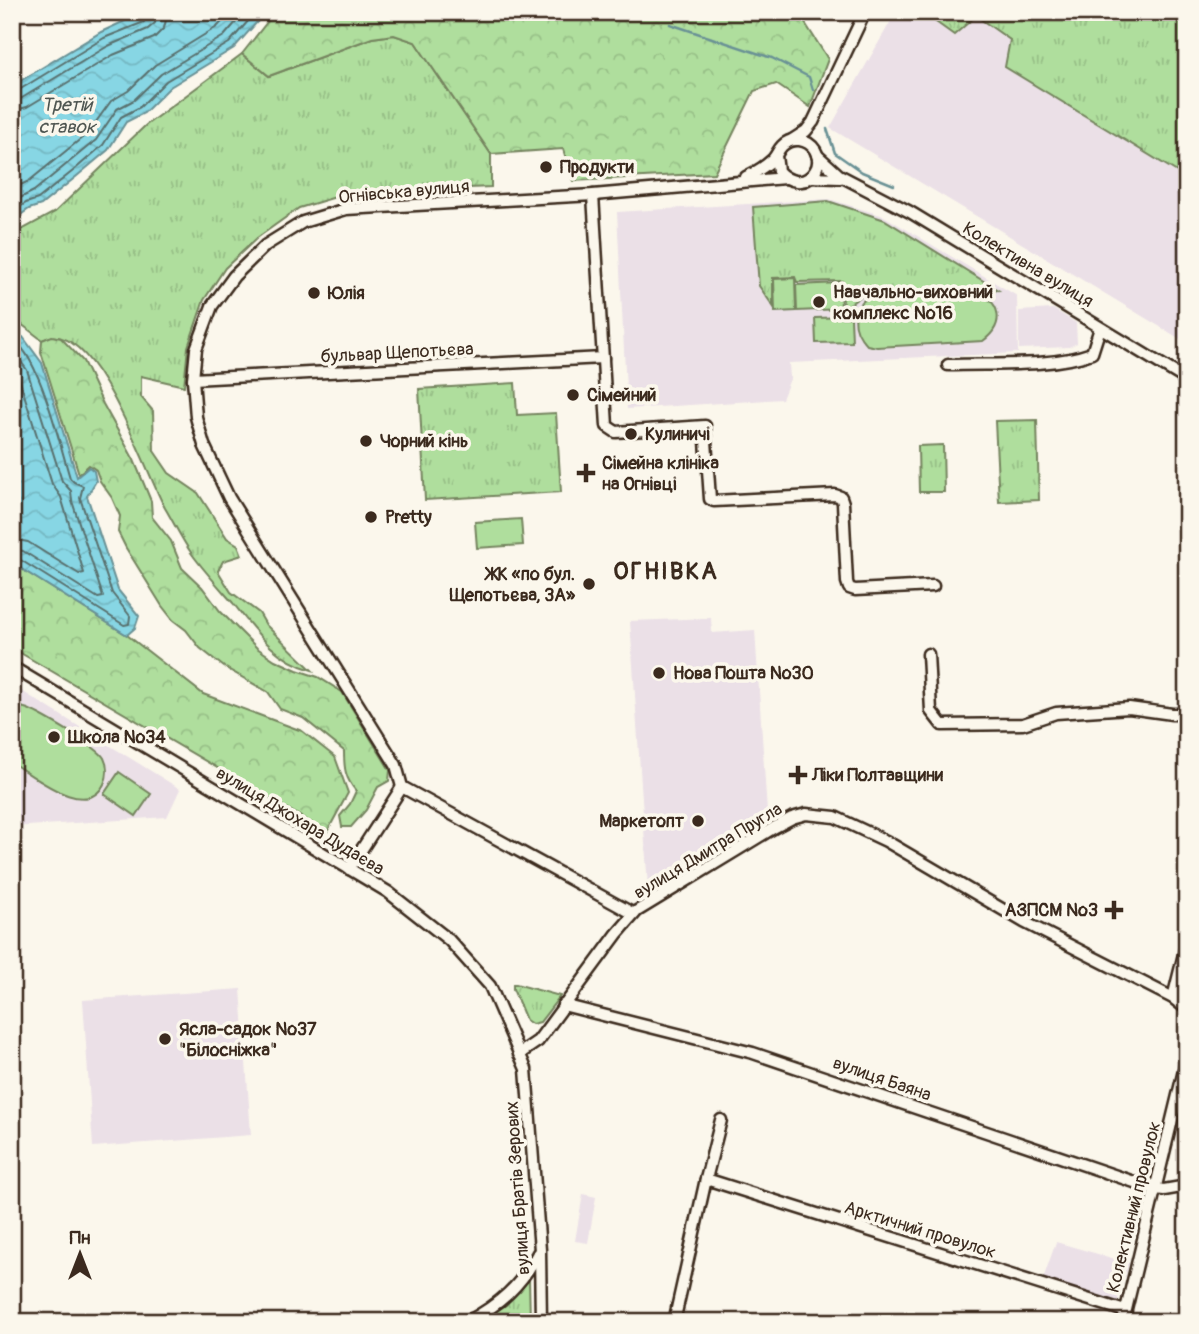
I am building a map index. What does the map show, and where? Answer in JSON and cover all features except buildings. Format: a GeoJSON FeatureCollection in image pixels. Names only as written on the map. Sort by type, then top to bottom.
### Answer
{"type":"FeatureCollection","features":[{"type":"Feature","properties":{"kind":"street"},"geometry":{"type":"LineString","coordinates":[[810,177],[818,164],[813,122],[864,12]]}},
{"type":"Feature","properties":{"kind":"street","name":"Огнівська вулиця"},"geometry":{"type":"LineString","coordinates":[[711,185],[757,172],[776,156],[780,148],[806,131],[813,122]]}},
{"type":"Feature","properties":{"kind":"street"},"geometry":{"type":"LineString","coordinates":[[792,140],[804,141],[816,152]]}},
{"type":"Feature","properties":{"kind":"street","name":"Колективна вулиця"},"geometry":{"type":"LineString","coordinates":[[816,152],[831,170],[910,212],[1187,380]]}},
{"type":"Feature","properties":{"kind":"street"},"geometry":{"type":"LineString","coordinates":[[776,156],[778,171],[785,178]]}},
{"type":"Feature","properties":{"kind":"street","name":"Огнівська вулиця"},"geometry":{"type":"LineString","coordinates":[[402,787],[396,765],[229,498],[204,445],[196,417],[193,379],[196,349],[212,306],[234,276],[266,245],[303,222],[346,209],[593,195],[763,178],[785,178],[797,182],[810,177]]}},
{"type":"Feature","properties":{"kind":"street","name":"Колективна вулиця"},"geometry":{"type":"LineString","coordinates":[[810,177],[851,181]]}},
{"type":"Feature","properties":{"kind":"street"},"geometry":{"type":"LineString","coordinates":[[593,195],[607,426],[610,430],[615,432],[705,426],[710,499],[841,497],[849,588],[855,590],[933,586]]}},
{"type":"Feature","properties":{"kind":"street"},"geometry":{"type":"LineString","coordinates":[[948,365],[1078,358],[1092,353],[1100,328]]}},
{"type":"Feature","properties":{"kind":"street","name":"бульвар Щепотьєва"},"geometry":{"type":"LineString","coordinates":[[193,379],[603,358]]}},
{"type":"Feature","properties":{"kind":"street"},"geometry":{"type":"LineString","coordinates":[[928,653],[931,711],[943,725],[1023,724],[1056,713],[1129,708],[1172,715],[1187,714]]}},
{"type":"Feature","properties":{"kind":"street","name":"вулиця Джохара Дудаєва"},"geometry":{"type":"LineString","coordinates":[[12,667],[388,892],[449,940],[490,986],[519,1054]]}},
{"type":"Feature","properties":{"kind":"street"},"geometry":{"type":"LineString","coordinates":[[349,869],[402,787]]}},
{"type":"Feature","properties":{"kind":"street","name":"вулиця Дмитра Пругла"},"geometry":{"type":"LineString","coordinates":[[402,787],[634,914]]}},
{"type":"Feature","properties":{"kind":"street","name":"вулиця Дмитра Пругла"},"geometry":{"type":"LineString","coordinates":[[519,1054],[538,1041],[634,914],[792,818],[820,814],[835,817],[886,841],[1024,922],[1173,998],[1187,1009]]}},
{"type":"Feature","properties":{"kind":"street"},"geometry":{"type":"LineString","coordinates":[[1173,998],[1187,942]]}},
{"type":"Feature","properties":{"kind":"street","name":"вулиця Баяна"},"geometry":{"type":"LineString","coordinates":[[564,1005],[753,1053],[1155,1189],[1187,1186]]}},
{"type":"Feature","properties":{"kind":"street","name":"вулиця Братів Зерових"},"geometry":{"type":"LineString","coordinates":[[519,1054],[526,1069],[540,1250],[541,1322]]}},
{"type":"Feature","properties":{"kind":"street","name":"Колективний провулок"},"geometry":{"type":"LineString","coordinates":[[1124,1316],[1187,1058]]}},
{"type":"Feature","properties":{"kind":"street"},"geometry":{"type":"LineString","coordinates":[[674,1322],[721,1120]]}},
{"type":"Feature","properties":{"kind":"street","name":"Арктичний провулок"},"geometry":{"type":"LineString","coordinates":[[706,1179],[1124,1316]]}},
{"type":"Feature","properties":{"kind":"street"},"geometry":{"type":"LineString","coordinates":[[467,1322],[493,1307],[514,1290],[540,1250]]}},
{"type":"Feature","properties":{"kind":"shaded area"},"geometry":{"type":"Polygon","coordinates":[[[896,12],[922,12],[954,35],[976,16],[1010,40],[1006,67],[1187,178],[1187,343],[830,128],[896,12]]]}},
{"type":"Feature","properties":{"kind":"shaded area","name":"Навчально-виховний комплекс №16"},"geometry":{"type":"Polygon","coordinates":[[[829,199],[884,216],[1017,296],[1018,353],[789,363],[790,379],[782,399],[627,409],[617,212],[829,199]]]}},
{"type":"Feature","properties":{"kind":"shaded area"},"geometry":{"type":"Polygon","coordinates":[[[1053,309],[1076,323],[1077,343],[1069,347],[1019,349],[1019,311],[1053,309]]]}},
{"type":"Feature","properties":{"kind":"shaded area"},"geometry":{"type":"Polygon","coordinates":[[[711,618],[712,633],[755,630],[767,812],[648,888],[630,621],[711,618]]]}},
{"type":"Feature","properties":{"kind":"shaded area","name":"Школа №34"},"geometry":{"type":"Polygon","coordinates":[[[12,685],[180,789],[167,817],[12,827],[12,685]]]}},
{"type":"Feature","properties":{"kind":"shaded area","name":"Ясла-садок №37 \"Білосніжка\""},"geometry":{"type":"Polygon","coordinates":[[[241,989],[251,1135],[93,1147],[83,1000],[241,989]]]}},
{"type":"Feature","properties":{"kind":"shaded area"},"geometry":{"type":"Polygon","coordinates":[[[583,1194],[596,1197],[588,1243],[575,1241],[583,1194]]]}},
{"type":"Feature","properties":{"kind":"shaded area"},"geometry":{"type":"Polygon","coordinates":[[[1056,1242],[1129,1263],[1116,1306],[1042,1282],[1056,1242]]]}},
{"type":"Feature","properties":{"kind":"green space"},"geometry":{"type":"Polygon","coordinates":[[[275,12],[798,12],[828,59],[810,107],[776,84],[754,91],[714,173],[573,181],[563,149],[491,154],[415,42],[394,35],[372,38],[269,76],[242,54],[275,12]]]}},
{"type":"Feature","properties":{"kind":"green space"},"geometry":{"type":"Polygon","coordinates":[[[922,12],[1187,12],[1187,178],[1005,67],[1010,40],[976,16],[954,35],[922,12]]]}},
{"type":"Feature","properties":{"kind":"green space"},"geometry":{"type":"Polygon","coordinates":[[[394,35],[415,42],[491,154],[491,187],[349,193],[299,208],[257,238],[225,268],[204,300],[188,347],[184,386],[141,376],[141,397],[153,411],[154,451],[169,473],[198,493],[227,538],[238,545],[242,555],[223,561],[218,571],[231,592],[259,613],[266,625],[312,670],[287,659],[267,644],[192,554],[165,508],[119,408],[104,380],[87,357],[70,342],[52,337],[42,340],[12,317],[12,235],[55,212],[146,125],[242,54],[269,76],[372,38],[394,35]]]}},
{"type":"Feature","properties":{"kind":"green space"},"geometry":{"type":"Polygon","coordinates":[[[828,201],[885,220],[998,290],[864,294],[843,309],[842,281],[797,282],[795,277],[773,278],[773,306],[759,286],[753,207],[828,201]]]}},
{"type":"Feature","properties":{"kind":"green space"},"geometry":{"type":"Polygon","coordinates":[[[795,278],[796,311],[775,312],[774,279],[795,278]]]}},
{"type":"Feature","properties":{"kind":"green space"},"geometry":{"type":"Polygon","coordinates":[[[840,283],[841,309],[797,311],[796,285],[840,283]]]}},
{"type":"Feature","properties":{"kind":"green space"},"geometry":{"type":"Polygon","coordinates":[[[974,292],[990,301],[997,313],[995,327],[983,341],[877,347],[867,345],[858,332],[855,318],[857,311],[872,295],[974,292]]]}},
{"type":"Feature","properties":{"kind":"green space"},"geometry":{"type":"Polygon","coordinates":[[[851,317],[852,342],[816,343],[815,318],[851,317]]]}},
{"type":"Feature","properties":{"kind":"green space"},"geometry":{"type":"Polygon","coordinates":[[[52,336],[61,338],[83,361],[134,460],[151,501],[152,517],[171,541],[182,568],[257,648],[275,660],[318,677],[342,692],[390,770],[389,781],[378,787],[366,810],[351,827],[342,827],[340,816],[356,791],[346,772],[344,751],[303,718],[280,709],[268,692],[224,667],[200,648],[186,630],[173,620],[126,548],[118,532],[120,516],[96,470],[89,465],[79,474],[41,352],[42,340],[52,336]]]}},
{"type":"Feature","properties":{"kind":"green space"},"geometry":{"type":"Polygon","coordinates":[[[515,383],[517,415],[556,413],[561,492],[425,500],[419,389],[515,383]]]}},
{"type":"Feature","properties":{"kind":"green space"},"geometry":{"type":"Polygon","coordinates":[[[1037,420],[1039,500],[999,502],[995,421],[1037,420]]]}},
{"type":"Feature","properties":{"kind":"green space"},"geometry":{"type":"Polygon","coordinates":[[[943,445],[944,492],[919,492],[918,446],[943,445]]]}},
{"type":"Feature","properties":{"kind":"green space"},"geometry":{"type":"Polygon","coordinates":[[[521,519],[523,545],[477,548],[475,522],[521,519]]]}},
{"type":"Feature","properties":{"kind":"green space"},"geometry":{"type":"Polygon","coordinates":[[[12,563],[127,635],[203,694],[302,731],[335,757],[348,793],[327,832],[12,648],[12,563]]]}},
{"type":"Feature","properties":{"kind":"green space"},"geometry":{"type":"Polygon","coordinates":[[[12,707],[22,707],[35,712],[100,753],[105,761],[107,774],[104,784],[96,794],[85,798],[73,797],[46,785],[12,763],[12,707]]]}},
{"type":"Feature","properties":{"kind":"green space"},"geometry":{"type":"Polygon","coordinates":[[[119,772],[151,794],[136,816],[104,794],[119,772]]]}},
{"type":"Feature","properties":{"kind":"green space"},"geometry":{"type":"Polygon","coordinates":[[[513,984],[560,996],[540,1022],[532,1024],[526,1020],[513,984]]]}},
{"type":"Feature","properties":{"kind":"green space"},"geometry":{"type":"Polygon","coordinates":[[[529,1278],[530,1322],[479,1322],[506,1305],[529,1278]]]}},
{"type":"Feature","properties":{"kind":"water","name":"Третій ставок"},"geometry":{"type":"Polygon","coordinates":[[[144,12],[266,12],[234,48],[170,87],[144,113],[126,122],[108,150],[41,205],[29,209],[12,221],[12,86],[101,32],[144,12]]]}},
{"type":"Feature","properties":{"kind":"water"},"geometry":{"type":"Polygon","coordinates":[[[12,333],[23,337],[42,363],[77,477],[89,467],[94,471],[96,481],[87,496],[118,590],[139,616],[135,628],[127,635],[12,563],[12,333]]]}},
{"type":"Feature","properties":{"kind":"waterway"},"geometry":{"type":"LineString","coordinates":[[670,24],[772,58],[809,77],[813,90]]}},
{"type":"Feature","properties":{"kind":"waterway"},"geometry":{"type":"LineString","coordinates":[[827,129],[835,153],[862,172],[894,185]]}},
{"type":"Feature","properties":{"kind":"place","name":"Продукти"},"geometry":{"type":"Point","coordinates":[546,167]}},
{"type":"Feature","properties":{"kind":"place","name":"Юлія"},"geometry":{"type":"Point","coordinates":[314,293]}},
{"type":"Feature","properties":{"kind":"place","name":"Навчально-виховний комплекс №16"},"geometry":{"type":"Point","coordinates":[819,302]}},
{"type":"Feature","properties":{"kind":"place","name":"Сімейний"},"geometry":{"type":"Point","coordinates":[573,395]}},
{"type":"Feature","properties":{"kind":"place","name":"Кулиничі"},"geometry":{"type":"Point","coordinates":[631,434]}},
{"type":"Feature","properties":{"kind":"place","name":"Чорний кінь"},"geometry":{"type":"Point","coordinates":[366,441]}},
{"type":"Feature","properties":{"kind":"place","name":"Сімейна клініка на Огнівці"},"geometry":{"type":"Point","coordinates":[586,473]}},
{"type":"Feature","properties":{"kind":"place","name":"Pretty"},"geometry":{"type":"Point","coordinates":[371,517]}},
{"type":"Feature","properties":{"kind":"place","name":"ЖК «по бул. Щепотьєва, 3А»"},"geometry":{"type":"Point","coordinates":[589,584]}},
{"type":"Feature","properties":{"kind":"place","name":"Нова Пошта №30"},"geometry":{"type":"Point","coordinates":[659,673]}},
{"type":"Feature","properties":{"kind":"place","name":"Школа №34"},"geometry":{"type":"Point","coordinates":[54,737]}},
{"type":"Feature","properties":{"kind":"place","name":"Ліки Полтавщини"},"geometry":{"type":"Point","coordinates":[798,775]}},
{"type":"Feature","properties":{"kind":"place","name":"Маркетопт"},"geometry":{"type":"Point","coordinates":[698,821]}},
{"type":"Feature","properties":{"kind":"place","name":"АЗПСМ №3"},"geometry":{"type":"Point","coordinates":[1114,910]}},
{"type":"Feature","properties":{"kind":"place","name":"Ясла-садок №37 \"Білосніжка\""},"geometry":{"type":"Point","coordinates":[165,1039]}},
{"type":"Feature","properties":{"kind":"district","name":"ОГНІВКА"},"geometry":{"type":"Point","coordinates":[666,571]}}]}
